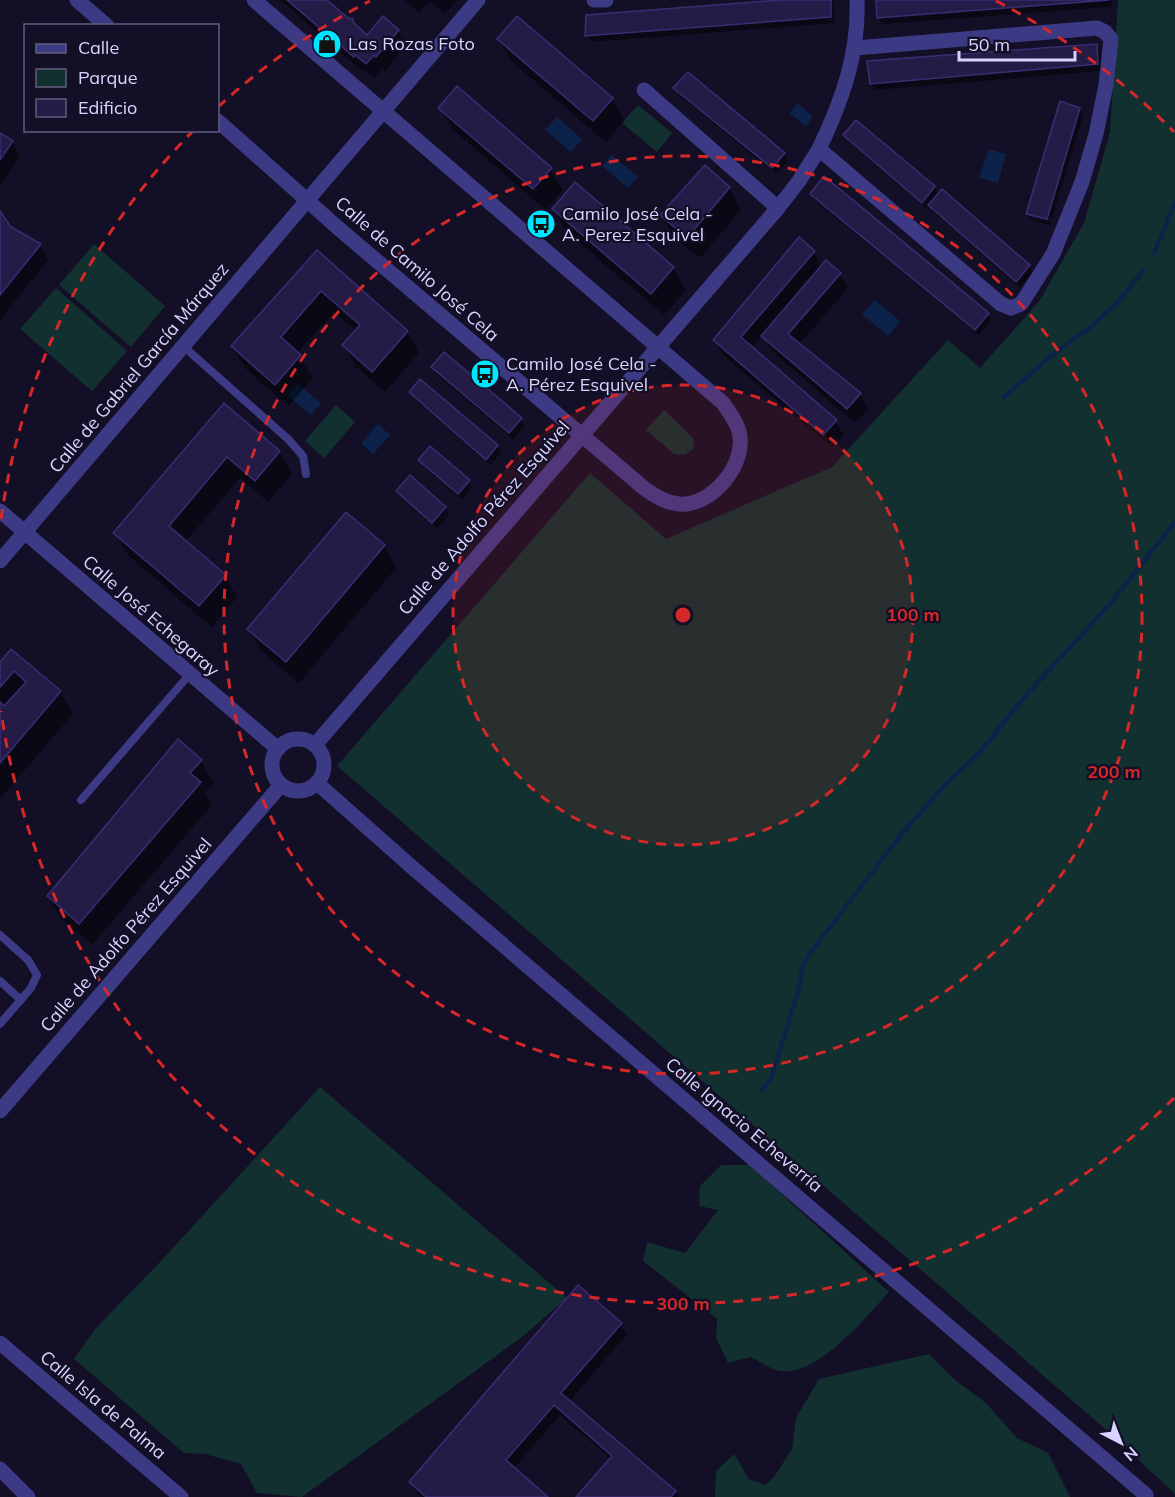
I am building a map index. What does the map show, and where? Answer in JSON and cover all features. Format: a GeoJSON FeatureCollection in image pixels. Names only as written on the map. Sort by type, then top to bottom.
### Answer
{"type":"FeatureCollection","features":[{"type":"Feature","properties":{"kind":"street"},"geometry":{"type":"LineString","coordinates":[[77,0],[105,24]]}},
{"type":"Feature","properties":{"kind":"street","name":"Calle de Camilo José Cela"},"geometry":{"type":"LineString","coordinates":[[219,122],[645,489],[665,501],[681,504],[698,500],[716,490],[730,475],[739,458],[740,432],[723,403],[385,110],[254,0]]}},
{"type":"Feature","properties":{"kind":"street","name":"Calle de Gabriel García Márquez"},"geometry":{"type":"LineString","coordinates":[[0,561],[478,0]]}},
{"type":"Feature","properties":{"kind":"street"},"geometry":{"type":"LineString","coordinates":[[594,0],[606,0]]}},
{"type":"Feature","properties":{"kind":"street","name":"Calle de Adolfo Pérez Esquivel"},"geometry":{"type":"LineString","coordinates":[[315,745],[799,181],[819,149],[848,81],[855,48],[857,0]]}},
{"type":"Feature","properties":{"kind":"street"},"geometry":{"type":"LineString","coordinates":[[819,149],[1001,304],[1011,308],[1021,304],[1053,254],[1082,182],[1096,134],[1106,85],[1111,39],[1105,32],[1096,28],[855,48]]}},
{"type":"Feature","properties":{"kind":"street"},"geometry":{"type":"LineString","coordinates":[[644,90],[778,208]]}},
{"type":"Feature","properties":{"kind":"street","name":"Calle José Echegaray"},"geometry":{"type":"LineString","coordinates":[[0,512],[278,749]]}},
{"type":"Feature","properties":{"kind":"street"},"geometry":{"type":"LineString","coordinates":[[292,739],[304,740],[315,745],[321,752],[324,764],[321,776],[316,783],[302,791],[294,791],[281,785],[274,776],[272,768],[273,756],[278,749],[292,739]]}},
{"type":"Feature","properties":{"kind":"street","name":"Calle Ignacio Echeverría"},"geometry":{"type":"LineString","coordinates":[[316,783],[1146,1495]]}},
{"type":"Feature","properties":{"kind":"street","name":"Calle de Adolfo Pérez Esquivel"},"geometry":{"type":"LineString","coordinates":[[0,1111],[281,785]]}},
{"type":"Feature","properties":{"kind":"street","name":"Calle Isla de Palma"},"geometry":{"type":"LineString","coordinates":[[0,1343],[181,1497]]}},
{"type":"Feature","properties":{"kind":"street"},"geometry":{"type":"LineString","coordinates":[[0,1470],[28,1497]]}},
{"type":"Feature","properties":{"kind":"lane"},"geometry":{"type":"LineString","coordinates":[[183,346],[288,439],[303,456],[306,474]]}},
{"type":"Feature","properties":{"kind":"lane"},"geometry":{"type":"LineString","coordinates":[[81,800],[189,675]]}},
{"type":"Feature","properties":{"kind":"lane"},"geometry":{"type":"LineString","coordinates":[[0,935],[28,960],[37,975],[31,988],[0,1024]]}},
{"type":"Feature","properties":{"kind":"lane"},"geometry":{"type":"LineString","coordinates":[[0,981],[21,1000]]}},
{"type":"Feature","properties":{"kind":"green space"},"geometry":{"type":"Polygon","coordinates":[[[1118,0],[1175,0],[1175,1494],[1110,1433],[337,766],[590,473],[666,539],[832,467],[948,340],[980,368],[1040,300],[1084,223],[1110,132],[1118,0]]]}},
{"type":"Feature","properties":{"kind":"green space"},"geometry":{"type":"Polygon","coordinates":[[[638,105],[672,133],[657,152],[622,123],[638,105]]]}},
{"type":"Feature","properties":{"kind":"green space"},"geometry":{"type":"Polygon","coordinates":[[[94,244],[165,306],[131,347],[59,285],[94,244]]]}},
{"type":"Feature","properties":{"kind":"green space"},"geometry":{"type":"Polygon","coordinates":[[[56,288],[127,351],[92,391],[20,329],[56,288]]]}},
{"type":"Feature","properties":{"kind":"green space"},"geometry":{"type":"Polygon","coordinates":[[[336,405],[355,422],[324,458],[305,441],[336,405]]]}},
{"type":"Feature","properties":{"kind":"green space"},"geometry":{"type":"Polygon","coordinates":[[[664,410],[692,437],[693,449],[685,455],[674,454],[646,430],[664,410]]]}},
{"type":"Feature","properties":{"kind":"green space"},"geometry":{"type":"Polygon","coordinates":[[[320,1087],[567,1298],[522,1337],[302,1497],[257,1493],[241,1464],[205,1454],[184,1453],[74,1359],[95,1329],[162,1260],[320,1087]]]}},
{"type":"Feature","properties":{"kind":"green space"},"geometry":{"type":"Polygon","coordinates":[[[721,1165],[750,1165],[889,1292],[838,1345],[806,1366],[791,1371],[776,1370],[751,1357],[728,1363],[716,1338],[717,1319],[643,1261],[647,1242],[685,1253],[718,1210],[699,1206],[700,1186],[721,1165]]]}},
{"type":"Feature","properties":{"kind":"green space"},"geometry":{"type":"Polygon","coordinates":[[[929,1354],[955,1380],[986,1403],[1017,1438],[1048,1453],[1070,1497],[715,1497],[716,1471],[734,1454],[749,1479],[765,1485],[774,1477],[792,1449],[796,1418],[819,1379],[929,1354]]]}},
{"type":"Feature","properties":{"kind":"water"},"geometry":{"type":"Polygon","coordinates":[[[798,103],[813,117],[806,126],[789,113],[798,103]]]}},
{"type":"Feature","properties":{"kind":"water"},"geometry":{"type":"Polygon","coordinates":[[[557,117],[582,139],[571,152],[545,130],[557,117]]]}},
{"type":"Feature","properties":{"kind":"water"},"geometry":{"type":"Polygon","coordinates":[[[989,149],[1006,154],[998,183],[979,178],[989,149]]]}},
{"type":"Feature","properties":{"kind":"water"},"geometry":{"type":"Polygon","coordinates":[[[612,155],[638,177],[628,188],[602,166],[612,155]]]}},
{"type":"Feature","properties":{"kind":"water"},"geometry":{"type":"Polygon","coordinates":[[[875,300],[900,321],[888,336],[862,314],[875,300]]]}},
{"type":"Feature","properties":{"kind":"water"},"geometry":{"type":"Polygon","coordinates":[[[297,383],[321,403],[311,415],[287,395],[297,383]]]}},
{"type":"Feature","properties":{"kind":"water"},"geometry":{"type":"Polygon","coordinates":[[[378,424],[390,435],[373,454],[361,443],[378,424]]]}},
{"type":"Feature","properties":{"kind":"building"},"geometry":{"type":"Polygon","coordinates":[[[287,0],[327,0],[348,18],[353,19],[353,22],[367,35],[383,16],[399,30],[376,57],[374,55],[366,64],[355,55],[354,57],[287,0]]]}},
{"type":"Feature","properties":{"kind":"building"},"geometry":{"type":"Polygon","coordinates":[[[780,0],[831,0],[831,17],[585,36],[586,15],[780,0]]]}},
{"type":"Feature","properties":{"kind":"building"},"geometry":{"type":"Polygon","coordinates":[[[876,0],[1109,0],[877,18],[876,0]]]}},
{"type":"Feature","properties":{"kind":"building"},"geometry":{"type":"Polygon","coordinates":[[[517,16],[613,98],[593,121],[497,39],[517,16]]]}},
{"type":"Feature","properties":{"kind":"building"},"geometry":{"type":"Polygon","coordinates":[[[1097,44],[1098,64],[870,84],[867,61],[1097,44]]]}},
{"type":"Feature","properties":{"kind":"building"},"geometry":{"type":"Polygon","coordinates":[[[688,72],[785,153],[772,168],[673,88],[688,72]]]}},
{"type":"Feature","properties":{"kind":"building"},"geometry":{"type":"Polygon","coordinates":[[[457,86],[552,168],[533,189],[438,108],[457,86]]]}},
{"type":"Feature","properties":{"kind":"building"},"geometry":{"type":"Polygon","coordinates":[[[1060,101],[1080,108],[1047,219],[1026,214],[1060,101]]]}},
{"type":"Feature","properties":{"kind":"building"},"geometry":{"type":"Polygon","coordinates":[[[856,120],[935,186],[922,203],[843,135],[856,120]]]}},
{"type":"Feature","properties":{"kind":"building"},"geometry":{"type":"Polygon","coordinates":[[[0,133],[13,141],[0,160],[0,133]]]}},
{"type":"Feature","properties":{"kind":"building"},"geometry":{"type":"Polygon","coordinates":[[[705,165],[730,187],[687,238],[660,215],[705,165]]]}},
{"type":"Feature","properties":{"kind":"building"},"geometry":{"type":"Polygon","coordinates":[[[824,176],[989,313],[975,330],[810,194],[824,176]]]}},
{"type":"Feature","properties":{"kind":"building"},"geometry":{"type":"Polygon","coordinates":[[[575,182],[674,267],[651,294],[552,209],[575,182]]]}},
{"type":"Feature","properties":{"kind":"building"},"geometry":{"type":"Polygon","coordinates":[[[942,189],[1030,265],[1016,282],[928,205],[942,189]]]}},
{"type":"Feature","properties":{"kind":"building"},"geometry":{"type":"Polygon","coordinates":[[[0,211],[11,227],[41,244],[0,295],[0,211]]]}},
{"type":"Feature","properties":{"kind":"building"},"geometry":{"type":"Polygon","coordinates":[[[799,237],[815,251],[741,337],[837,420],[823,435],[713,340],[799,237]]]}},
{"type":"Feature","properties":{"kind":"building"},"geometry":{"type":"Polygon","coordinates":[[[317,250],[408,331],[372,372],[342,345],[360,325],[321,291],[281,337],[301,355],[275,385],[231,346],[317,250]]]}},
{"type":"Feature","properties":{"kind":"building"},"geometry":{"type":"Polygon","coordinates":[[[826,260],[841,273],[788,334],[861,393],[847,409],[761,336],[826,260]]]}},
{"type":"Feature","properties":{"kind":"building"},"geometry":{"type":"Polygon","coordinates":[[[444,352],[522,418],[509,433],[431,367],[444,352]]]}},
{"type":"Feature","properties":{"kind":"building"},"geometry":{"type":"Polygon","coordinates":[[[420,379],[498,445],[486,460],[409,392],[420,379]]]}},
{"type":"Feature","properties":{"kind":"building"},"geometry":{"type":"Polygon","coordinates":[[[224,403],[280,451],[255,481],[227,457],[169,526],[226,575],[199,606],[113,533],[224,403]]]}},
{"type":"Feature","properties":{"kind":"building"},"geometry":{"type":"Polygon","coordinates":[[[430,446],[470,480],[458,494],[418,460],[430,446]]]}},
{"type":"Feature","properties":{"kind":"building"},"geometry":{"type":"Polygon","coordinates":[[[410,475],[446,507],[432,523],[396,491],[410,475]]]}},
{"type":"Feature","properties":{"kind":"building"},"geometry":{"type":"Polygon","coordinates":[[[346,512],[385,545],[286,662],[247,629],[346,512]]]}},
{"type":"Feature","properties":{"kind":"building"},"geometry":{"type":"Polygon","coordinates":[[[11,649],[61,691],[0,763],[0,702],[4,706],[26,682],[14,671],[0,687],[0,662],[11,649]]]}},
{"type":"Feature","properties":{"kind":"building"},"geometry":{"type":"Polygon","coordinates":[[[178,739],[202,760],[190,773],[201,782],[79,924],[47,896],[178,739]]]}},
{"type":"Feature","properties":{"kind":"building"},"geometry":{"type":"Polygon","coordinates":[[[578,1285],[622,1323],[561,1393],[676,1491],[671,1497],[576,1497],[612,1456],[554,1405],[506,1460],[548,1497],[426,1497],[409,1482],[578,1285]]]}},
{"type":"Feature","properties":{"kind":"waterway"},"geometry":{"type":"LineString","coordinates":[[1154,253],[1175,203]]}},
{"type":"Feature","properties":{"kind":"waterway"},"geometry":{"type":"LineString","coordinates":[[1004,397],[1052,355],[1092,326],[1119,301],[1143,271]]}},
{"type":"Feature","properties":{"kind":"waterway"},"geometry":{"type":"LineString","coordinates":[[762,1090],[771,1079],[799,989],[802,968],[808,956],[900,836],[942,788],[980,752],[1028,693],[1109,605],[1175,522]]}},
{"type":"Feature","properties":{"kind":"place","name":"Las Rozas Foto"},"geometry":{"type":"Point","coordinates":[327,44]}},
{"type":"Feature","properties":{"kind":"place","name":"Camilo José Cela - A. Perez Esquivel"},"geometry":{"type":"Point","coordinates":[541,224]}},
{"type":"Feature","properties":{"kind":"place","name":"Camilo José Cela - A. Pérez Esquivel"},"geometry":{"type":"Point","coordinates":[485,374]}}]}
